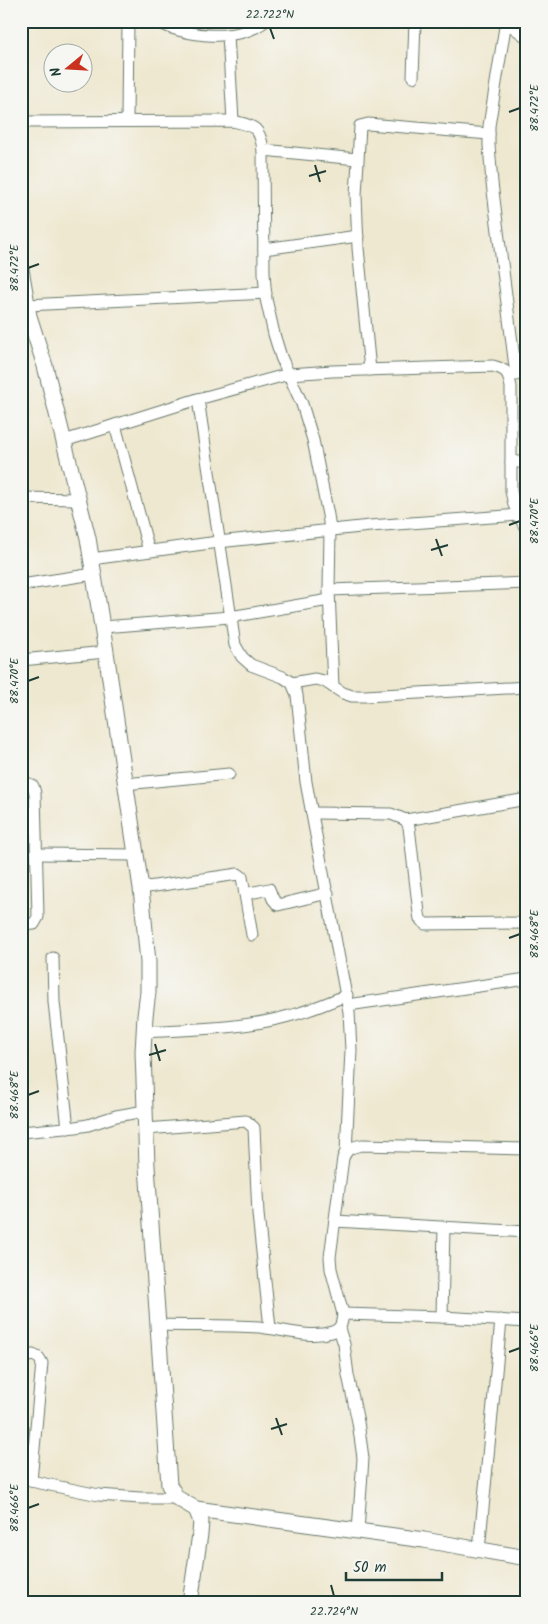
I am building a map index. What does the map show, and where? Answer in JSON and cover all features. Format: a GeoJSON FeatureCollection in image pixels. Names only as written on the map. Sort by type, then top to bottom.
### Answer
{"type":"FeatureCollection","features":[{"type":"Feature","properties":{"kind":"street"},"geometry":{"type":"LineString","coordinates":[[127,121],[128,21]]}},
{"type":"Feature","properties":{"kind":"street"},"geometry":{"type":"LineString","coordinates":[[156,21],[177,30],[197,34],[228,35],[243,33],[256,28],[265,21]]}},
{"type":"Feature","properties":{"kind":"street"},"geometry":{"type":"LineString","coordinates":[[413,77],[415,21]]}},
{"type":"Feature","properties":{"kind":"street"},"geometry":{"type":"LineString","coordinates":[[527,35],[507,21],[489,134],[491,174],[517,375],[511,387],[511,491],[518,516],[527,531]]}},
{"type":"Feature","properties":{"kind":"street"},"geometry":{"type":"LineString","coordinates":[[228,35],[232,121]]}},
{"type":"Feature","properties":{"kind":"street"},"geometry":{"type":"LineString","coordinates":[[21,122],[232,121],[253,126],[261,135],[263,150],[266,293],[274,334],[314,440],[330,530],[329,595],[333,687]]}},
{"type":"Feature","properties":{"kind":"street"},"geometry":{"type":"LineString","coordinates":[[370,370],[358,236],[357,159],[360,126],[364,124],[489,134]]}},
{"type":"Feature","properties":{"kind":"street"},"geometry":{"type":"LineString","coordinates":[[263,150],[357,159]]}},
{"type":"Feature","properties":{"kind":"street"},"geometry":{"type":"LineString","coordinates":[[264,249],[358,236]]}},
{"type":"Feature","properties":{"kind":"street"},"geometry":{"type":"LineString","coordinates":[[21,269],[29,316],[45,366],[93,567],[136,855],[148,962],[148,992],[143,1052],[145,1111],[169,1485],[177,1498],[196,1509],[424,1540],[527,1558]]}},
{"type":"Feature","properties":{"kind":"street"},"geometry":{"type":"LineString","coordinates":[[27,305],[266,293]]}},
{"type":"Feature","properties":{"kind":"street"},"geometry":{"type":"LineString","coordinates":[[64,441],[198,399],[289,374],[493,366],[517,375]]}},
{"type":"Feature","properties":{"kind":"street"},"geometry":{"type":"LineString","coordinates":[[198,399],[234,645],[242,658],[251,665],[283,677],[292,683],[296,695],[301,746],[312,813],[347,1000],[351,1050],[346,1152]]}},
{"type":"Feature","properties":{"kind":"street"},"geometry":{"type":"LineString","coordinates":[[114,425],[149,551]]}},
{"type":"Feature","properties":{"kind":"street"},"geometry":{"type":"LineString","coordinates":[[511,462],[527,462]]}},
{"type":"Feature","properties":{"kind":"street"},"geometry":{"type":"LineString","coordinates":[[21,498],[78,499]]}},
{"type":"Feature","properties":{"kind":"street"},"geometry":{"type":"LineString","coordinates":[[21,586],[149,551],[330,530],[518,516]]}},
{"type":"Feature","properties":{"kind":"street"},"geometry":{"type":"LineString","coordinates":[[103,628],[230,618],[329,595],[527,583]]}},
{"type":"Feature","properties":{"kind":"street"},"geometry":{"type":"LineString","coordinates":[[21,660],[106,652]]}},
{"type":"Feature","properties":{"kind":"street"},"geometry":{"type":"LineString","coordinates":[[292,683],[315,679],[324,681],[348,694],[365,696],[527,687]]}},
{"type":"Feature","properties":{"kind":"street"},"geometry":{"type":"LineString","coordinates":[[125,784],[230,774]]}},
{"type":"Feature","properties":{"kind":"street"},"geometry":{"type":"LineString","coordinates":[[21,782],[33,786],[35,793],[38,917],[34,924],[21,925]]}},
{"type":"Feature","properties":{"kind":"street"},"geometry":{"type":"LineString","coordinates":[[312,813],[391,814],[406,820],[527,799]]}},
{"type":"Feature","properties":{"kind":"street"},"geometry":{"type":"LineString","coordinates":[[406,820],[409,827],[420,919],[425,924],[527,923]]}},
{"type":"Feature","properties":{"kind":"street"},"geometry":{"type":"LineString","coordinates":[[37,854],[136,855]]}},
{"type":"Feature","properties":{"kind":"street"},"geometry":{"type":"LineString","coordinates":[[140,888],[238,874],[242,878],[252,935]]}},
{"type":"Feature","properties":{"kind":"street"},"geometry":{"type":"LineString","coordinates":[[245,894],[269,889],[278,905],[328,893]]}},
{"type":"Feature","properties":{"kind":"street"},"geometry":{"type":"LineString","coordinates":[[53,958],[54,1002],[68,1128]]}},
{"type":"Feature","properties":{"kind":"street"},"geometry":{"type":"LineString","coordinates":[[144,1032],[202,1029],[262,1022],[347,1000],[527,979]]}},
{"type":"Feature","properties":{"kind":"street"},"geometry":{"type":"LineString","coordinates":[[21,1132],[88,1125],[116,1116],[145,1111]]}},
{"type":"Feature","properties":{"kind":"street"},"geometry":{"type":"LineString","coordinates":[[146,1128],[246,1121],[254,1128],[258,1214],[270,1328]]}},
{"type":"Feature","properties":{"kind":"street"},"geometry":{"type":"LineString","coordinates":[[159,1325],[270,1328],[291,1333],[320,1334],[332,1332],[339,1328],[342,1323],[342,1314],[330,1263],[343,1158],[346,1152],[352,1147],[362,1145],[527,1149]]}},
{"type":"Feature","properties":{"kind":"street"},"geometry":{"type":"LineString","coordinates":[[335,1221],[527,1232]]}},
{"type":"Feature","properties":{"kind":"street"},"geometry":{"type":"LineString","coordinates":[[442,1317],[444,1227]]}},
{"type":"Feature","properties":{"kind":"street"},"geometry":{"type":"LineString","coordinates":[[342,1314],[527,1322]]}},
{"type":"Feature","properties":{"kind":"street"},"geometry":{"type":"LineString","coordinates":[[479,1550],[500,1320]]}},
{"type":"Feature","properties":{"kind":"street"},"geometry":{"type":"LineString","coordinates":[[339,1328],[344,1344],[362,1450],[363,1477],[358,1531]]}},
{"type":"Feature","properties":{"kind":"street"},"geometry":{"type":"LineString","coordinates":[[21,1357],[33,1356],[39,1358],[42,1363],[26,1480],[99,1495],[177,1498]]}},
{"type":"Feature","properties":{"kind":"street"},"geometry":{"type":"LineString","coordinates":[[190,1603],[201,1521],[196,1509]]}}]}
